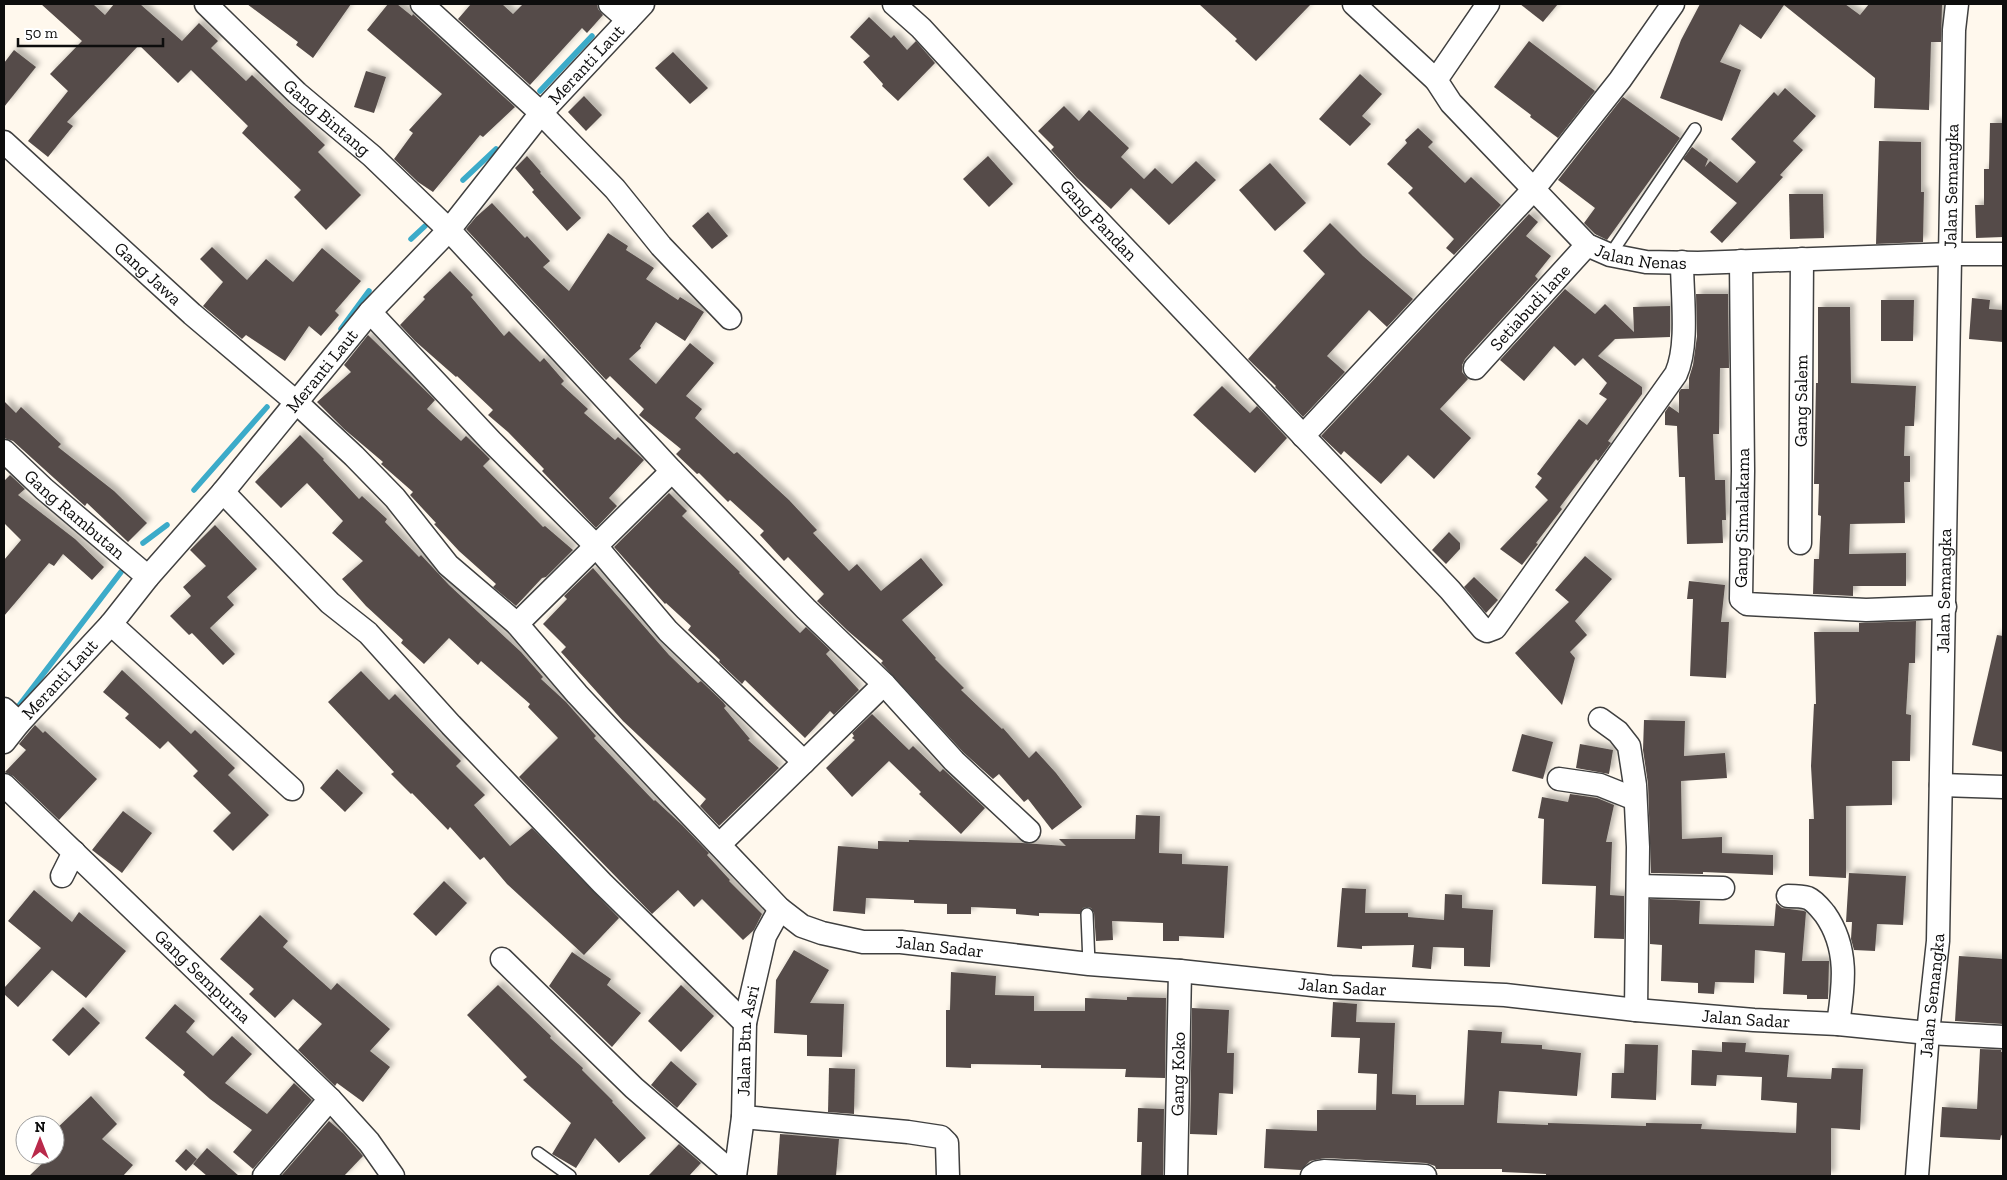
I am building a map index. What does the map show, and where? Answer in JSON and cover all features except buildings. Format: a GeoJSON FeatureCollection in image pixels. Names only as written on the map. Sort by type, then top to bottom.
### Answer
{"type":"FeatureCollection","features":[{"type":"Feature","properties":{"kind":"street","name":"Gang Bintang"},"geometry":{"type":"LineString","coordinates":[[206,4],[297,93],[372,156],[449,230],[672,471],[806,609],[884,684],[954,761],[1029,831]]}},
{"type":"Feature","properties":{"kind":"street"},"geometry":{"type":"LineString","coordinates":[[422,4],[541,113],[615,189],[661,246],[730,318]]}},
{"type":"Feature","properties":{"kind":"street"},"geometry":{"type":"LineString","coordinates":[[610,4],[635,12]]}},
{"type":"Feature","properties":{"kind":"street","name":"Gang Pandan"},"geometry":{"type":"LineString","coordinates":[[894,4],[921,28],[1092,214],[1450,590],[1483,629],[1492,630],[1676,374],[1684,346],[1682,262]]}},
{"type":"Feature","properties":{"kind":"street","name":"Jalan Nenas"},"geometry":{"type":"LineString","coordinates":[[1354,4],[1436,80],[1451,103],[1587,245],[1610,255],[1646,262],[1698,263],[1952,254],[2003,254]]}},
{"type":"Feature","properties":{"kind":"street"},"geometry":{"type":"LineString","coordinates":[[1436,80],[1488,4]]}},
{"type":"Feature","properties":{"kind":"street"},"geometry":{"type":"LineString","coordinates":[[1304,436],[1533,190],[1620,80],[1673,4]]}},
{"type":"Feature","properties":{"kind":"street","name":"Jalan Semangka"},"geometry":{"type":"LineString","coordinates":[[1917,1176],[1928,1033],[1938,941],[1952,254],[1954,30],[1957,4]]}},
{"type":"Feature","properties":{"kind":"street","name":"Meranti Laut"},"geometry":{"type":"LineString","coordinates":[[4,742],[12,716],[111,624],[148,577],[224,492],[370,312],[449,230],[541,113],[635,12]]}},
{"type":"Feature","properties":{"kind":"street","name":"Gang Jawa"},"geometry":{"type":"LineString","coordinates":[[4,142],[192,314],[296,402],[354,456],[395,498],[448,565],[517,624]]}},
{"type":"Feature","properties":{"kind":"street","name":"Setiabudi lane"},"geometry":{"type":"LineString","coordinates":[[1475,368],[1587,245]]}},
{"type":"Feature","properties":{"kind":"street","name":"Gang Salem"},"geometry":{"type":"LineString","coordinates":[[1800,543],[1802,259]]}},
{"type":"Feature","properties":{"kind":"street","name":"Gang Simalakama"},"geometry":{"type":"LineString","coordinates":[[1741,261],[1743,471],[1741,599],[1747,604],[1866,610],[1944,607]]}},
{"type":"Feature","properties":{"kind":"street"},"geometry":{"type":"LineString","coordinates":[[370,312],[491,441],[596,546],[668,631],[804,762]]}},
{"type":"Feature","properties":{"kind":"street","name":"Gang Rambutan"},"geometry":{"type":"LineString","coordinates":[[4,451],[44,489],[148,577]]}},
{"type":"Feature","properties":{"kind":"street"},"geometry":{"type":"LineString","coordinates":[[517,624],[672,471]]}},
{"type":"Feature","properties":{"kind":"street"},"geometry":{"type":"LineString","coordinates":[[224,492],[330,602],[368,633],[451,725],[602,883],[745,1023]]}},
{"type":"Feature","properties":{"kind":"street"},"geometry":{"type":"LineString","coordinates":[[111,624],[292,789]]}},
{"type":"Feature","properties":{"kind":"street","name":"Jalan Sadar"},"geometry":{"type":"LineString","coordinates":[[517,624],[577,694],[780,909],[802,926],[822,933],[863,942],[901,942],[1088,964],[1331,988],[1505,995],[1636,1010],[1754,1020],[1838,1024],[1928,1033],[2003,1037]]}},
{"type":"Feature","properties":{"kind":"street"},"geometry":{"type":"LineString","coordinates":[[720,844],[884,684]]}},
{"type":"Feature","properties":{"kind":"street"},"geometry":{"type":"LineString","coordinates":[[1600,719],[1618,732],[1629,746],[1638,847],[1636,1010]]}},
{"type":"Feature","properties":{"kind":"street"},"geometry":{"type":"LineString","coordinates":[[1559,779],[1600,785],[1635,798]]}},
{"type":"Feature","properties":{"kind":"street","name":"Gang Sempurna"},"geometry":{"type":"LineString","coordinates":[[4,785],[330,1099],[370,1142],[393,1176]]}},
{"type":"Feature","properties":{"kind":"street"},"geometry":{"type":"LineString","coordinates":[[1941,785],[2003,787]]}},
{"type":"Feature","properties":{"kind":"street"},"geometry":{"type":"LineString","coordinates":[[62,876],[74,852]]}},
{"type":"Feature","properties":{"kind":"street"},"geometry":{"type":"LineString","coordinates":[[1638,886],[1723,888]]}},
{"type":"Feature","properties":{"kind":"street"},"geometry":{"type":"LineString","coordinates":[[1788,896],[1808,898],[1819,906],[1836,933],[1841,950],[1844,982],[1838,1024]]}},
{"type":"Feature","properties":{"kind":"street","name":"Jalan Btn. Asri"},"geometry":{"type":"LineString","coordinates":[[735,1175],[743,1117],[745,1023],[765,936],[780,909]]}},
{"type":"Feature","properties":{"kind":"street"},"geometry":{"type":"LineString","coordinates":[[502,959],[634,1088],[735,1175]]}},
{"type":"Feature","properties":{"kind":"street","name":"Gang Koko"},"geometry":{"type":"LineString","coordinates":[[1176,1176],[1180,972]]}},
{"type":"Feature","properties":{"kind":"street"},"geometry":{"type":"LineString","coordinates":[[264,1176],[330,1099]]}},
{"type":"Feature","properties":{"kind":"street"},"geometry":{"type":"LineString","coordinates":[[743,1117],[908,1132],[941,1137],[947,1143],[948,1176]]}},
{"type":"Feature","properties":{"kind":"street"},"geometry":{"type":"LineString","coordinates":[[1312,1176],[1324,1171],[1371,1175],[1425,1176]]}},
{"type":"Feature","properties":{"kind":"lane"},"geometry":{"type":"LineString","coordinates":[[1610,255],[1695,130]]}},
{"type":"Feature","properties":{"kind":"lane"},"geometry":{"type":"LineString","coordinates":[[1087,914],[1088,964]]}},
{"type":"Feature","properties":{"kind":"lane"},"geometry":{"type":"LineString","coordinates":[[538,1153],[570,1176]]}},
{"type":"Feature","properties":{"kind":"waterway"},"geometry":{"type":"LineString","coordinates":[[540,91],[592,36]]}},
{"type":"Feature","properties":{"kind":"waterway"},"geometry":{"type":"LineString","coordinates":[[463,180],[496,149]]}},
{"type":"Feature","properties":{"kind":"waterway"},"geometry":{"type":"LineString","coordinates":[[411,239],[425,226]]}},
{"type":"Feature","properties":{"kind":"waterway"},"geometry":{"type":"LineString","coordinates":[[341,329],[369,291]]}},
{"type":"Feature","properties":{"kind":"waterway"},"geometry":{"type":"LineString","coordinates":[[194,490],[267,407]]}},
{"type":"Feature","properties":{"kind":"waterway"},"geometry":{"type":"LineString","coordinates":[[143,543],[167,525]]}},
{"type":"Feature","properties":{"kind":"waterway"},"geometry":{"type":"LineString","coordinates":[[18,707],[121,572]]}}]}
